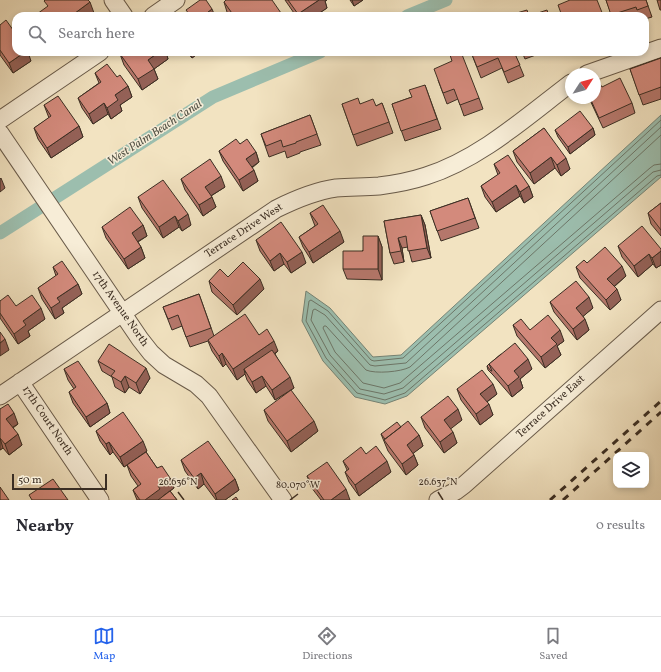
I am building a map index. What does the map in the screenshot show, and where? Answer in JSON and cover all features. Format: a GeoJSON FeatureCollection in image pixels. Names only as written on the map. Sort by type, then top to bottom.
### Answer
{"type":"FeatureCollection","features":[{"type":"Feature","properties":{"kind":"street"},"geometry":{"type":"LineString","coordinates":[[113,0],[121,12]]}},
{"type":"Feature","properties":{"kind":"street"},"geometry":{"type":"LineString","coordinates":[[159,12],[176,0]]}},
{"type":"Feature","properties":{"kind":"street"},"geometry":{"type":"LineString","coordinates":[[649,52],[661,48]]}},
{"type":"Feature","properties":{"kind":"street"},"geometry":{"type":"LineString","coordinates":[[0,120],[94,56]]}},
{"type":"Feature","properties":{"kind":"street"},"geometry":{"type":"LineString","coordinates":[[601,69],[638,56]]}},
{"type":"Feature","properties":{"kind":"street","name":"Terrace Drive West"},"geometry":{"type":"LineString","coordinates":[[0,396],[276,209],[296,199],[316,192],[337,188],[398,184],[444,169],[462,161],[487,146],[565,88]]}},
{"type":"Feature","properties":{"kind":"street","name":"17th Avenue North"},"geometry":{"type":"LineString","coordinates":[[0,133],[122,313],[151,353],[164,365],[196,384],[209,396],[284,500]]}},
{"type":"Feature","properties":{"kind":"street","name":"Terrace Drive East"},"geometry":{"type":"LineString","coordinates":[[438,500],[448,496],[464,485],[661,310]]}},
{"type":"Feature","properties":{"kind":"street","name":"17th Court North"},"geometry":{"type":"LineString","coordinates":[[20,382],[100,500]]}},
{"type":"Feature","properties":{"kind":"water"},"geometry":{"type":"Polygon","coordinates":[[[661,115],[661,177],[407,396],[385,404],[355,397],[323,361],[302,321],[306,291],[330,308],[373,357],[401,355],[661,115]]]}},
{"type":"Feature","properties":{"kind":"building"},"geometry":{"type":"Polygon","coordinates":[[[88,0],[90,2],[76,12],[40,12],[48,6],[44,1],[88,0]]]}},
{"type":"Feature","properties":{"kind":"building"},"geometry":{"type":"Polygon","coordinates":[[[200,0],[206,0],[212,9],[208,12],[188,12],[186,10],[200,0]]]}},
{"type":"Feature","properties":{"kind":"building"},"geometry":{"type":"Polygon","coordinates":[[[226,0],[272,0],[280,12],[231,12],[224,2],[226,0]]]}},
{"type":"Feature","properties":{"kind":"building"},"geometry":{"type":"Polygon","coordinates":[[[288,0],[319,0],[301,12],[297,12],[288,0]]]}},
{"type":"Feature","properties":{"kind":"building"},"geometry":{"type":"Polygon","coordinates":[[[570,0],[597,0],[602,12],[561,12],[558,5],[570,0]]]}},
{"type":"Feature","properties":{"kind":"building"},"geometry":{"type":"Polygon","coordinates":[[[606,0],[646,0],[648,6],[637,10],[636,7],[620,12],[610,12],[606,0]]]}},
{"type":"Feature","properties":{"kind":"building"},"geometry":{"type":"Polygon","coordinates":[[[6,20],[12,28],[12,56],[19,56],[9,63],[0,50],[0,25],[6,20]]]}},
{"type":"Feature","properties":{"kind":"building"},"geometry":{"type":"Polygon","coordinates":[[[121,56],[154,56],[148,60],[154,69],[138,79],[121,56]]]}},
{"type":"Feature","properties":{"kind":"building"},"geometry":{"type":"Polygon","coordinates":[[[450,56],[463,56],[479,98],[460,105],[454,89],[443,93],[434,69],[452,61],[450,56]]]}},
{"type":"Feature","properties":{"kind":"building"},"geometry":{"type":"Polygon","coordinates":[[[473,56],[516,56],[520,65],[504,72],[498,58],[477,67],[473,56]]]}},
{"type":"Feature","properties":{"kind":"building"},"geometry":{"type":"Polygon","coordinates":[[[661,58],[661,87],[639,95],[630,69],[661,58]]]}},
{"type":"Feature","properties":{"kind":"building"},"geometry":{"type":"Polygon","coordinates":[[[107,64],[117,77],[120,75],[128,86],[115,95],[118,100],[107,108],[104,103],[89,114],[78,98],[101,82],[95,73],[107,64]]]}},
{"type":"Feature","properties":{"kind":"building"},"geometry":{"type":"Polygon","coordinates":[[[620,78],[632,103],[599,118],[593,104],[601,104],[601,86],[602,87],[620,78]]]}},
{"type":"Feature","properties":{"kind":"building"},"geometry":{"type":"Polygon","coordinates":[[[425,85],[437,119],[401,131],[392,104],[412,97],[409,90],[425,85]]]}},
{"type":"Feature","properties":{"kind":"building"},"geometry":{"type":"Polygon","coordinates":[[[58,96],[79,126],[47,148],[34,128],[51,116],[44,105],[58,96]]]}},
{"type":"Feature","properties":{"kind":"building"},"geometry":{"type":"Polygon","coordinates":[[[358,98],[360,104],[373,99],[376,106],[382,103],[389,122],[353,135],[342,104],[358,98]]]}},
{"type":"Feature","properties":{"kind":"building"},"geometry":{"type":"Polygon","coordinates":[[[580,111],[593,128],[568,147],[555,130],[580,111]]]}},
{"type":"Feature","properties":{"kind":"building"},"geometry":{"type":"Polygon","coordinates":[[[310,115],[317,134],[283,147],[281,140],[266,146],[261,134],[310,115]]]}},
{"type":"Feature","properties":{"kind":"building"},"geometry":{"type":"Polygon","coordinates":[[[544,128],[566,158],[557,165],[551,157],[530,173],[513,151],[544,128]]]}},
{"type":"Feature","properties":{"kind":"building"},"geometry":{"type":"Polygon","coordinates":[[[236,139],[240,144],[247,139],[256,152],[246,159],[254,170],[239,180],[219,151],[236,139]]]}},
{"type":"Feature","properties":{"kind":"building"},"geometry":{"type":"Polygon","coordinates":[[[508,155],[529,186],[520,192],[516,185],[492,202],[481,186],[500,173],[494,164],[508,155]]]}},
{"type":"Feature","properties":{"kind":"building"},"geometry":{"type":"Polygon","coordinates":[[[210,159],[221,176],[205,187],[212,197],[199,205],[181,179],[210,159]]]}},
{"type":"Feature","properties":{"kind":"building"},"geometry":{"type":"Polygon","coordinates":[[[163,180],[188,214],[178,221],[175,216],[159,227],[138,197],[163,180]]]}},
{"type":"Feature","properties":{"kind":"building"},"geometry":{"type":"Polygon","coordinates":[[[468,198],[475,218],[437,231],[430,211],[468,198]]]}},
{"type":"Feature","properties":{"kind":"building"},"geometry":{"type":"Polygon","coordinates":[[[661,203],[661,230],[648,213],[661,203]]]}},
{"type":"Feature","properties":{"kind":"building"},"geometry":{"type":"Polygon","coordinates":[[[323,205],[340,231],[309,252],[299,237],[318,224],[310,213],[323,205]]]}},
{"type":"Feature","properties":{"kind":"building"},"geometry":{"type":"Polygon","coordinates":[[[130,207],[143,225],[132,233],[141,247],[124,259],[102,227],[130,207]]]}},
{"type":"Feature","properties":{"kind":"building"},"geometry":{"type":"Polygon","coordinates":[[[421,215],[427,248],[408,251],[406,236],[398,238],[401,251],[390,253],[384,221],[421,215]]]}},
{"type":"Feature","properties":{"kind":"building"},"geometry":{"type":"Polygon","coordinates":[[[281,222],[302,252],[287,262],[280,253],[270,261],[256,240],[281,222]]]}},
{"type":"Feature","properties":{"kind":"building"},"geometry":{"type":"Polygon","coordinates":[[[642,226],[661,249],[661,251],[652,258],[649,254],[634,266],[618,246],[642,226]]]}},
{"type":"Feature","properties":{"kind":"building"},"geometry":{"type":"Polygon","coordinates":[[[363,236],[378,236],[378,269],[343,269],[343,251],[363,251],[363,236]]]}},
{"type":"Feature","properties":{"kind":"building"},"geometry":{"type":"Polygon","coordinates":[[[605,247],[622,266],[607,279],[617,289],[606,300],[576,267],[584,260],[587,263],[605,247]]]}},
{"type":"Feature","properties":{"kind":"building"},"geometry":{"type":"Polygon","coordinates":[[[62,261],[78,284],[57,298],[60,302],[51,308],[38,288],[58,274],[53,267],[62,261]]]}},
{"type":"Feature","properties":{"kind":"building"},"geometry":{"type":"Polygon","coordinates":[[[243,262],[260,279],[233,305],[209,281],[220,269],[228,277],[243,262]]]}},
{"type":"Feature","properties":{"kind":"building"},"geometry":{"type":"Polygon","coordinates":[[[576,281],[589,297],[576,308],[585,319],[573,329],[550,302],[576,281]]]}},
{"type":"Feature","properties":{"kind":"building"},"geometry":{"type":"Polygon","coordinates":[[[199,294],[211,328],[186,337],[178,315],[168,319],[163,307],[199,294]]]}},
{"type":"Feature","properties":{"kind":"building"},"geometry":{"type":"Polygon","coordinates":[[[8,295],[16,306],[32,295],[41,308],[23,321],[26,325],[14,334],[0,313],[0,301],[8,295]]]}},
{"type":"Feature","properties":{"kind":"building"},"geometry":{"type":"Polygon","coordinates":[[[245,314],[259,335],[267,329],[274,341],[233,369],[222,353],[219,356],[208,340],[245,314]]]}},
{"type":"Feature","properties":{"kind":"building"},"geometry":{"type":"Polygon","coordinates":[[[548,315],[560,330],[551,338],[557,344],[541,357],[513,325],[521,319],[530,330],[548,315]]]}},
{"type":"Feature","properties":{"kind":"building"},"geometry":{"type":"Polygon","coordinates":[[[0,332],[5,339],[0,343],[0,332]]]}},
{"type":"Feature","properties":{"kind":"building"},"geometry":{"type":"Polygon","coordinates":[[[515,343],[528,359],[514,371],[519,377],[508,386],[489,364],[515,343]]]}},
{"type":"Feature","properties":{"kind":"building"},"geometry":{"type":"Polygon","coordinates":[[[109,344],[146,368],[136,383],[125,376],[121,382],[111,376],[115,371],[98,361],[109,344]]]}},
{"type":"Feature","properties":{"kind":"building"},"geometry":{"type":"Polygon","coordinates":[[[272,350],[290,377],[272,390],[262,376],[252,382],[244,369],[272,350]]]}},
{"type":"Feature","properties":{"kind":"building"},"geometry":{"type":"Polygon","coordinates":[[[78,361],[107,403],[86,417],[69,392],[76,387],[64,369],[78,361]]]}},
{"type":"Feature","properties":{"kind":"building"},"geometry":{"type":"Polygon","coordinates":[[[489,364],[492,371],[487,366],[489,364]]]}},
{"type":"Feature","properties":{"kind":"building"},"geometry":{"type":"Polygon","coordinates":[[[482,370],[493,384],[480,394],[489,404],[476,414],[457,389],[482,370]]]}},
{"type":"Feature","properties":{"kind":"building"},"geometry":{"type":"Polygon","coordinates":[[[291,390],[314,421],[287,441],[264,410],[291,390]]]}},
{"type":"Feature","properties":{"kind":"building"},"geometry":{"type":"Polygon","coordinates":[[[448,396],[458,409],[444,420],[453,432],[440,442],[421,417],[448,396]]]}},
{"type":"Feature","properties":{"kind":"building"},"geometry":{"type":"Polygon","coordinates":[[[8,404],[14,413],[6,419],[18,434],[5,444],[0,438],[0,409],[8,404]]]}},
{"type":"Feature","properties":{"kind":"building"},"geometry":{"type":"Polygon","coordinates":[[[123,412],[143,441],[120,457],[109,442],[106,444],[96,431],[123,412]]]}},
{"type":"Feature","properties":{"kind":"building"},"geometry":{"type":"Polygon","coordinates":[[[408,421],[419,435],[407,445],[414,455],[402,464],[384,440],[408,421]]]}},
{"type":"Feature","properties":{"kind":"building"},"geometry":{"type":"Polygon","coordinates":[[[397,422],[401,427],[385,439],[381,434],[397,422]]]}},
{"type":"Feature","properties":{"kind":"building"},"geometry":{"type":"Polygon","coordinates":[[[208,441],[235,479],[215,494],[201,473],[194,478],[181,460],[208,441]]]}},
{"type":"Feature","properties":{"kind":"building"},"geometry":{"type":"Polygon","coordinates":[[[376,446],[387,461],[355,485],[345,472],[349,469],[343,461],[361,447],[366,454],[376,446]]]}},
{"type":"Feature","properties":{"kind":"building"},"geometry":{"type":"Polygon","coordinates":[[[146,452],[157,468],[162,466],[170,478],[158,486],[160,489],[145,500],[140,500],[133,490],[141,484],[127,465],[146,452]]]}},
{"type":"Feature","properties":{"kind":"building"},"geometry":{"type":"Polygon","coordinates":[[[327,462],[346,489],[331,500],[324,500],[307,476],[327,462]]]}},
{"type":"Feature","properties":{"kind":"building"},"geometry":{"type":"Polygon","coordinates":[[[53,479],[68,500],[32,500],[29,495],[53,479]]]}},
{"type":"Feature","properties":{"kind":"building"},"geometry":{"type":"Polygon","coordinates":[[[0,487],[9,500],[0,500],[0,487]]]}},
{"type":"Feature","properties":{"kind":"building"},"geometry":{"type":"Polygon","coordinates":[[[170,491],[177,500],[158,500],[170,491]]]}},
{"type":"Feature","properties":{"kind":"waterway","name":"West Palm Beach Canal"},"geometry":{"type":"LineString","coordinates":[[417,12],[446,0]]}},
{"type":"Feature","properties":{"kind":"waterway","name":"West Palm Beach Canal"},"geometry":{"type":"LineString","coordinates":[[0,233],[213,97],[310,56]]}},
{"type":"Feature","properties":{"kind":"railway"},"geometry":{"type":"LineString","coordinates":[[550,500],[661,401]]}},
{"type":"Feature","properties":{"kind":"railway"},"geometry":{"type":"LineString","coordinates":[[563,500],[661,412]]}}]}
